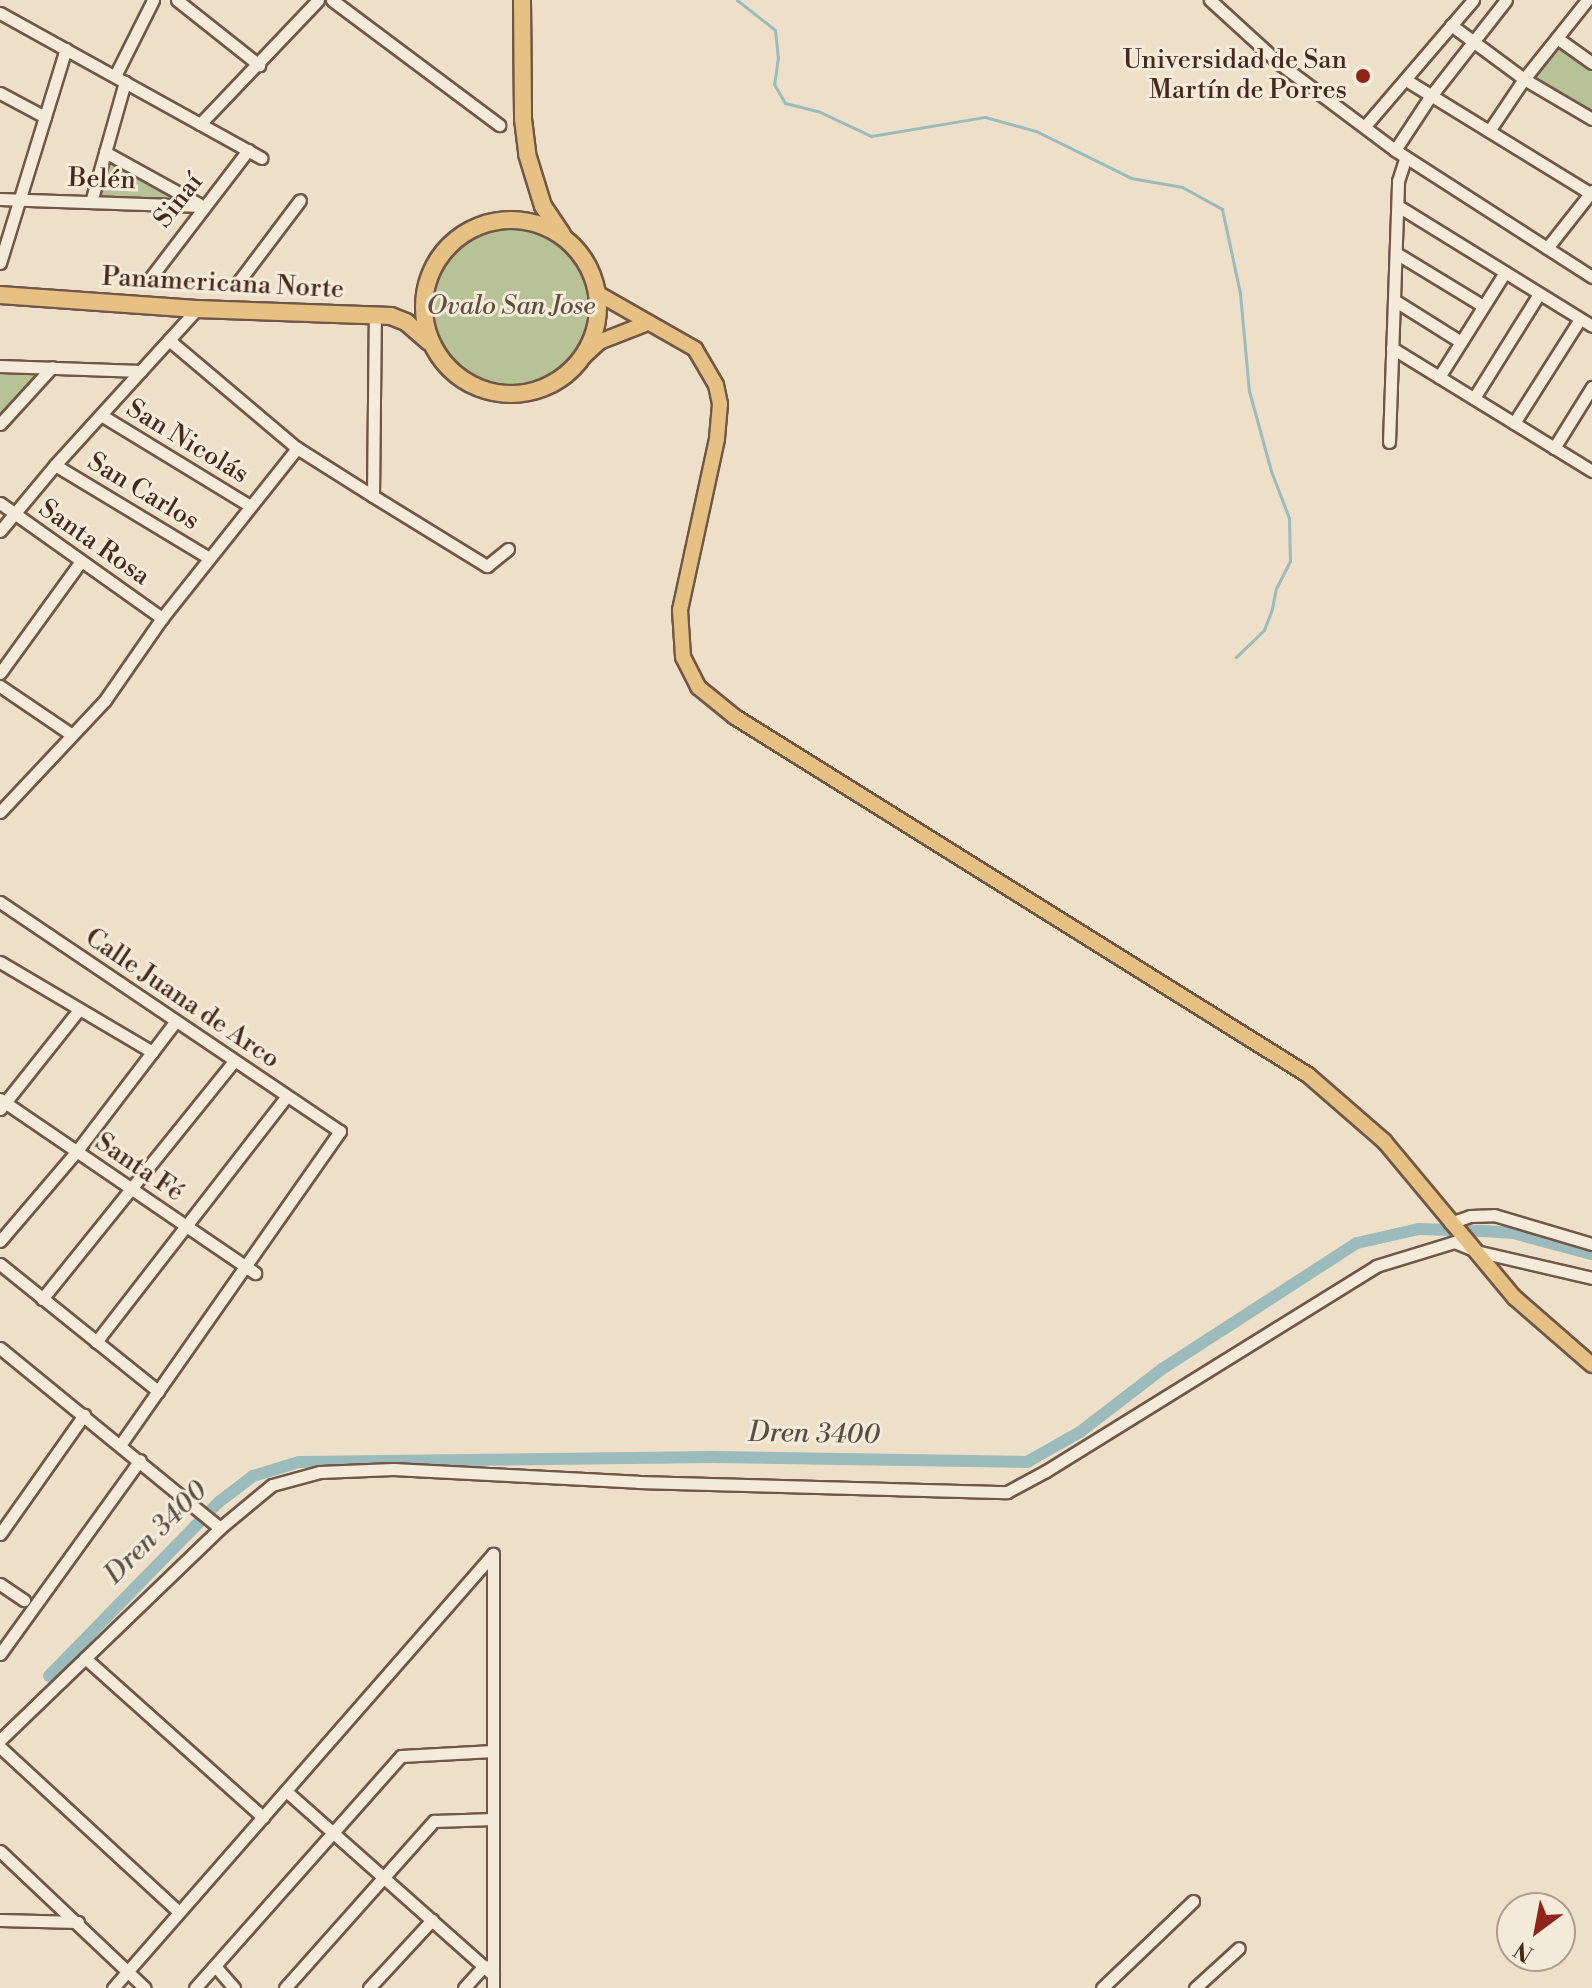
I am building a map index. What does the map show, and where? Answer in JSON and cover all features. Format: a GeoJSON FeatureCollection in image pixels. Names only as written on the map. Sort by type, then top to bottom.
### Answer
{"type":"FeatureCollection","features":[{"type":"Feature","properties":{"kind":"highway"},"geometry":{"type":"LineString","coordinates":[[512,0],[522,18]]}},
{"type":"Feature","properties":{"kind":"highway"},"geometry":{"type":"LineString","coordinates":[[522,0],[523,119],[527,154],[543,206],[580,254],[597,293],[594,335],[580,360],[557,381],[528,393],[496,393],[480,389],[453,372],[433,347],[424,316],[427,284],[441,255],[464,233],[494,222],[526,222],[556,233],[580,254]]}},
{"type":"Feature","properties":{"kind":"highway","name":"Panamericana Norte"},"geometry":{"type":"LineString","coordinates":[[1,294],[197,309],[391,316],[406,322],[433,347]]}},
{"type":"Feature","properties":{"kind":"main road"},"geometry":{"type":"LineString","coordinates":[[597,293],[645,324],[667,331],[695,349],[708,369],[720,404],[717,439],[680,610],[683,657],[698,687],[735,717],[1308,1075],[1384,1141],[1468,1245],[1533,1316],[1592,1365]]}},
{"type":"Feature","properties":{"kind":"main road"},"geometry":{"type":"LineString","coordinates":[[580,360],[599,342],[645,324]]}},
{"type":"Feature","properties":{"kind":"street"},"geometry":{"type":"LineString","coordinates":[[91,202],[120,79],[153,0]]}},
{"type":"Feature","properties":{"kind":"street"},"geometry":{"type":"LineString","coordinates":[[177,0],[259,65]]}},
{"type":"Feature","properties":{"kind":"street"},"geometry":{"type":"LineString","coordinates":[[200,124],[318,0]]}},
{"type":"Feature","properties":{"kind":"street"},"geometry":{"type":"LineString","coordinates":[[332,0],[499,125]]}},
{"type":"Feature","properties":{"kind":"street"},"geometry":{"type":"LineString","coordinates":[[1210,0],[1280,64],[1395,150],[1592,277]]}},
{"type":"Feature","properties":{"kind":"street"},"geometry":{"type":"LineString","coordinates":[[1365,126],[1473,0]]}},
{"type":"Feature","properties":{"kind":"street"},"geometry":{"type":"LineString","coordinates":[[1395,150],[1430,97],[1506,0]]}},
{"type":"Feature","properties":{"kind":"street"},"geometry":{"type":"LineString","coordinates":[[1489,131],[1524,79],[1587,0]]}},
{"type":"Feature","properties":{"kind":"street"},"geometry":{"type":"LineString","coordinates":[[0,13],[262,158]]}},
{"type":"Feature","properties":{"kind":"street"},"geometry":{"type":"LineString","coordinates":[[1451,25],[1524,79],[1592,119]]}},
{"type":"Feature","properties":{"kind":"street"},"geometry":{"type":"LineString","coordinates":[[1557,38],[1592,63]]}},
{"type":"Feature","properties":{"kind":"street"},"geometry":{"type":"LineString","coordinates":[[0,263],[66,49]]}},
{"type":"Feature","properties":{"kind":"street"},"geometry":{"type":"LineString","coordinates":[[1406,80],[1591,192],[1547,248]]}},
{"type":"Feature","properties":{"kind":"street"},"geometry":{"type":"LineString","coordinates":[[0,93],[45,117]]}},
{"type":"Feature","properties":{"kind":"street","name":"Sinaí"},"geometry":{"type":"LineString","coordinates":[[148,281],[202,206],[248,150]]}},
{"type":"Feature","properties":{"kind":"street"},"geometry":{"type":"LineString","coordinates":[[105,152],[202,206]]}},
{"type":"Feature","properties":{"kind":"street"},"geometry":{"type":"LineString","coordinates":[[1389,442],[1398,181],[1406,157]]}},
{"type":"Feature","properties":{"kind":"street","name":"Belén"},"geometry":{"type":"LineString","coordinates":[[0,199],[202,206]]}},
{"type":"Feature","properties":{"kind":"street"},"geometry":{"type":"LineString","coordinates":[[236,285],[300,200]]}},
{"type":"Feature","properties":{"kind":"street"},"geometry":{"type":"LineString","coordinates":[[1398,206],[1592,326]]}},
{"type":"Feature","properties":{"kind":"street"},"geometry":{"type":"LineString","coordinates":[[1396,253],[1483,306]]}},
{"type":"Feature","properties":{"kind":"street"},"geometry":{"type":"LineString","coordinates":[[1439,377],[1505,272]]}},
{"type":"Feature","properties":{"kind":"street"},"geometry":{"type":"LineString","coordinates":[[1474,398],[1539,294]]}},
{"type":"Feature","properties":{"kind":"street"},"geometry":{"type":"LineString","coordinates":[[1394,300],[1461,342]]}},
{"type":"Feature","properties":{"kind":"street"},"geometry":{"type":"LineString","coordinates":[[0,531],[55,465],[197,309]]}},
{"type":"Feature","properties":{"kind":"street"},"geometry":{"type":"LineString","coordinates":[[373,496],[375,315]]}},
{"type":"Feature","properties":{"kind":"street"},"geometry":{"type":"LineString","coordinates":[[1514,423],[1580,319]]}},
{"type":"Feature","properties":{"kind":"street"},"geometry":{"type":"LineString","coordinates":[[169,340],[297,448],[373,496],[487,566],[508,549]]}},
{"type":"Feature","properties":{"kind":"street"},"geometry":{"type":"LineString","coordinates":[[1392,348],[1591,468]]}},
{"type":"Feature","properties":{"kind":"street"},"geometry":{"type":"LineString","coordinates":[[0,366],[141,371]]}},
{"type":"Feature","properties":{"kind":"street"},"geometry":{"type":"LineString","coordinates":[[0,424],[52,367]]}},
{"type":"Feature","properties":{"kind":"street"},"geometry":{"type":"LineString","coordinates":[[1554,448],[1592,387]]}},
{"type":"Feature","properties":{"kind":"street","name":"San Nicolás"},"geometry":{"type":"LineString","coordinates":[[101,415],[250,506]]}},
{"type":"Feature","properties":{"kind":"street"},"geometry":{"type":"LineString","coordinates":[[0,812],[53,751],[105,700],[162,618],[297,448]]}},
{"type":"Feature","properties":{"kind":"street","name":"San Carlos"},"geometry":{"type":"LineString","coordinates":[[55,465],[209,558]]}},
{"type":"Feature","properties":{"kind":"street","name":"Santa Rosa"},"geometry":{"type":"LineString","coordinates":[[0,503],[162,618]]}},
{"type":"Feature","properties":{"kind":"street"},"geometry":{"type":"LineString","coordinates":[[0,673],[81,561]]}},
{"type":"Feature","properties":{"kind":"street"},"geometry":{"type":"LineString","coordinates":[[0,686],[72,735]]}},
{"type":"Feature","properties":{"kind":"street","name":"Calle Juana de Arco"},"geometry":{"type":"LineString","coordinates":[[0,902],[233,1062],[340,1131],[250,1270]]}},
{"type":"Feature","properties":{"kind":"street"},"geometry":{"type":"LineString","coordinates":[[0,962],[78,1011],[152,1052]]}},
{"type":"Feature","properties":{"kind":"street"},"geometry":{"type":"LineString","coordinates":[[2,1104],[78,1011]]}},
{"type":"Feature","properties":{"kind":"street"},"geometry":{"type":"LineString","coordinates":[[0,1241],[4,1226],[76,1152],[175,1022]]}},
{"type":"Feature","properties":{"kind":"street"},"geometry":{"type":"LineString","coordinates":[[42,1299],[233,1062]]}},
{"type":"Feature","properties":{"kind":"street"},"geometry":{"type":"LineString","coordinates":[[96,1342],[287,1096]]}},
{"type":"Feature","properties":{"kind":"street","name":"Santa Fé"},"geometry":{"type":"LineString","coordinates":[[2,1104],[250,1270]]}},
{"type":"Feature","properties":{"kind":"street"},"geometry":{"type":"LineString","coordinates":[[1451,1224],[1470,1216],[1494,1215],[1592,1244]]}},
{"type":"Feature","properties":{"kind":"street"},"geometry":{"type":"LineString","coordinates":[[0,1740],[220,1528],[272,1485],[335,1471],[393,1469],[638,1482],[1007,1492],[1046,1471],[1376,1266],[1454,1242],[1592,1278]]}},
{"type":"Feature","properties":{"kind":"street"},"geometry":{"type":"LineString","coordinates":[[0,1264],[158,1391]]}},
{"type":"Feature","properties":{"kind":"street"},"geometry":{"type":"LineString","coordinates":[[121,1444],[250,1270]]}},
{"type":"Feature","properties":{"kind":"street"},"geometry":{"type":"LineString","coordinates":[[1,1349],[220,1528]]}},
{"type":"Feature","properties":{"kind":"street"},"geometry":{"type":"LineString","coordinates":[[0,1534],[84,1415]]}},
{"type":"Feature","properties":{"kind":"street"},"geometry":{"type":"LineString","coordinates":[[0,1654],[140,1460]]}},
{"type":"Feature","properties":{"kind":"street"},"geometry":{"type":"LineString","coordinates":[[113,1988],[493,1554],[493,1819],[488,1970],[493,1988]]}},
{"type":"Feature","properties":{"kind":"street"},"geometry":{"type":"LineString","coordinates":[[0,1584],[24,1600]]}},
{"type":"Feature","properties":{"kind":"street"},"geometry":{"type":"LineString","coordinates":[[85,1658],[263,1817]]}},
{"type":"Feature","properties":{"kind":"street"},"geometry":{"type":"LineString","coordinates":[[0,1747],[179,1912]]}},
{"type":"Feature","properties":{"kind":"street"},"geometry":{"type":"LineString","coordinates":[[195,1988],[401,1756],[493,1751]]}},
{"type":"Feature","properties":{"kind":"street"},"geometry":{"type":"LineString","coordinates":[[286,1791],[488,1970]]}},
{"type":"Feature","properties":{"kind":"street"},"geometry":{"type":"LineString","coordinates":[[285,1988],[434,1821],[493,1819]]}},
{"type":"Feature","properties":{"kind":"street"},"geometry":{"type":"LineString","coordinates":[[0,1851],[145,1988]]}},
{"type":"Feature","properties":{"kind":"street"},"geometry":{"type":"LineString","coordinates":[[1102,1988],[1193,1901]]}},
{"type":"Feature","properties":{"kind":"street"},"geometry":{"type":"LineString","coordinates":[[0,1920],[78,1922]]}},
{"type":"Feature","properties":{"kind":"street"},"geometry":{"type":"LineString","coordinates":[[369,1988],[432,1920]]}},
{"type":"Feature","properties":{"kind":"street"},"geometry":{"type":"LineString","coordinates":[[1195,1988],[1239,1948]]}},
{"type":"Feature","properties":{"kind":"street"},"geometry":{"type":"LineString","coordinates":[[215,1966],[234,1988]]}},
{"type":"Feature","properties":{"kind":"street"},"geometry":{"type":"LineString","coordinates":[[464,1988],[488,1970]]}},
{"type":"Feature","properties":{"kind":"green space"},"geometry":{"type":"Polygon","coordinates":[[[1558,41],[1592,65],[1592,119],[1523,78],[1558,41]]]}},
{"type":"Feature","properties":{"kind":"green space"},"geometry":{"type":"Polygon","coordinates":[[[108,159],[183,202],[100,196],[108,159]]]}},
{"type":"Feature","properties":{"kind":"green space","name":"Ovalo San Jose"},"geometry":{"type":"Polygon","coordinates":[[[511,225],[542,231],[569,249],[587,276],[593,307],[587,338],[569,365],[542,383],[511,389],[480,383],[453,365],[435,338],[429,307],[435,276],[453,249],[480,231],[511,225]]]}},
{"type":"Feature","properties":{"kind":"green space"},"geometry":{"type":"Polygon","coordinates":[[[0,369],[42,371],[0,417],[0,369]]]}},
{"type":"Feature","properties":{"kind":"waterway"},"geometry":{"type":"LineString","coordinates":[[737,0],[775,30],[778,57],[774,84],[785,103],[818,111],[871,136],[985,117],[1036,131],[1131,178],[1182,187],[1222,209],[1240,293],[1249,391],[1271,471],[1289,518],[1290,561],[1276,588],[1264,630],[1236,657]]}},
{"type":"Feature","properties":{"kind":"waterway","name":"Dren 3400"},"geometry":{"type":"LineString","coordinates":[[49,1676],[219,1502],[253,1476],[299,1462],[713,1457],[1027,1462],[1080,1432],[1162,1369],[1357,1243],[1419,1229],[1484,1231],[1513,1233],[1592,1254]]}},
{"type":"Feature","properties":{"kind":"place","name":"Universidad de San Martín de Porres"},"geometry":{"type":"Point","coordinates":[1363,76]}}]}
